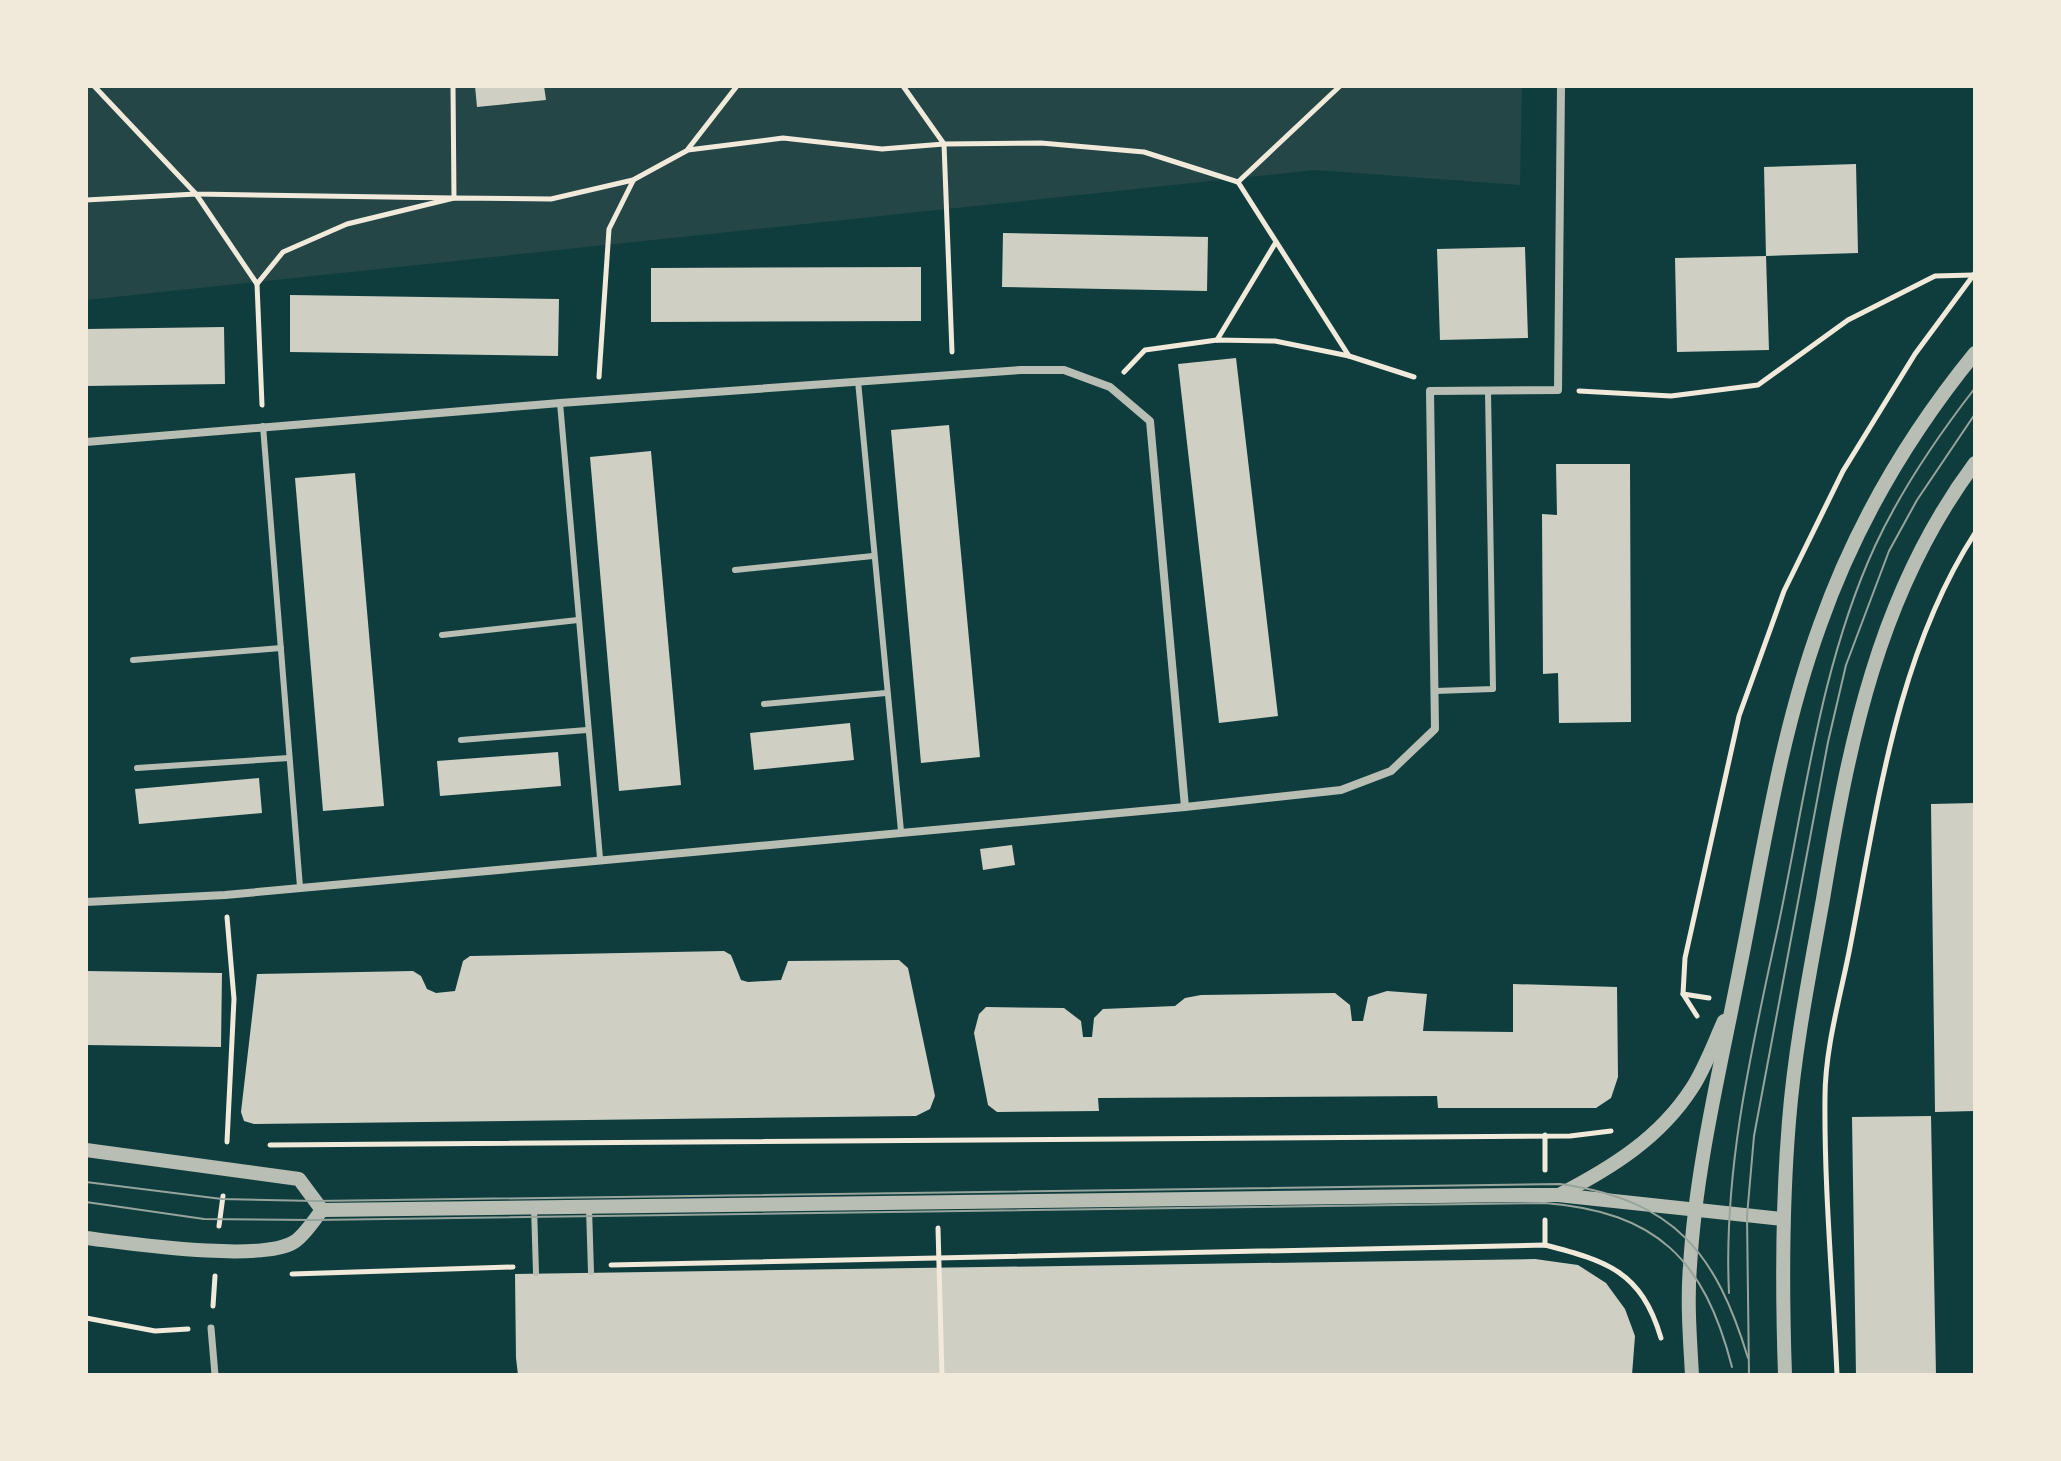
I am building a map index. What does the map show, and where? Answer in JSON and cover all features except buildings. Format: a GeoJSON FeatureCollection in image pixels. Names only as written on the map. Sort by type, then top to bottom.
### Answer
{"type":"FeatureCollection","features":[{"type":"Feature","properties":{"kind":"street"},"geometry":{"type":"LineString","coordinates":[[86,902],[225,895],[600,858],[1185,807],[1341,790],[1391,771],[1435,729],[1430,391],[1558,390],[1561,86]]}},
{"type":"Feature","properties":{"kind":"street"},"geometry":{"type":"LineString","coordinates":[[1692,1375],[1690,1268],[1696,1210],[1733,1003],[1780,772],[1819,627],[1863,524],[1894,468],[1975,353]]}},
{"type":"Feature","properties":{"kind":"street"},"geometry":{"type":"LineString","coordinates":[[86,442],[858,380],[1064,370],[1110,387],[1150,421],[1185,807]]}},
{"type":"Feature","properties":{"kind":"street"},"geometry":{"type":"LineString","coordinates":[[1785,1375],[1783,1219],[1789,1119],[1803,1014],[1859,710],[1886,626],[1919,556],[1975,463]]}},
{"type":"Feature","properties":{"kind":"street"},"geometry":{"type":"LineString","coordinates":[[1558,1195],[1602,1173],[1666,1122],[1693,1086],[1733,1003]]}},
{"type":"Feature","properties":{"kind":"street"},"geometry":{"type":"LineString","coordinates":[[86,1150],[299,1179],[322,1210]]}},
{"type":"Feature","properties":{"kind":"street"},"geometry":{"type":"LineString","coordinates":[[86,1238],[218,1251],[294,1242],[322,1210],[1558,1195],[1783,1219]]}},
{"type":"Feature","properties":{"kind":"street"},"geometry":{"type":"LineString","coordinates":[[211,1328],[215,1375]]}},
{"type":"Feature","properties":{"kind":"lane"},"geometry":{"type":"LineString","coordinates":[[858,380],[901,831]]}},
{"type":"Feature","properties":{"kind":"lane"},"geometry":{"type":"LineString","coordinates":[[1435,691],[1493,689],[1488,391]]}},
{"type":"Feature","properties":{"kind":"lane"},"geometry":{"type":"LineString","coordinates":[[560,403],[600,858]]}},
{"type":"Feature","properties":{"kind":"lane"},"geometry":{"type":"LineString","coordinates":[[263,426],[300,887]]}},
{"type":"Feature","properties":{"kind":"lane"},"geometry":{"type":"LineString","coordinates":[[735,570],[873,556]]}},
{"type":"Feature","properties":{"kind":"lane"},"geometry":{"type":"LineString","coordinates":[[442,635],[578,620]]}},
{"type":"Feature","properties":{"kind":"lane"},"geometry":{"type":"LineString","coordinates":[[133,660],[281,648]]}},
{"type":"Feature","properties":{"kind":"lane"},"geometry":{"type":"LineString","coordinates":[[764,704],[886,693]]}},
{"type":"Feature","properties":{"kind":"lane"},"geometry":{"type":"LineString","coordinates":[[461,740],[587,730]]}},
{"type":"Feature","properties":{"kind":"lane"},"geometry":{"type":"LineString","coordinates":[[137,768],[289,758]]}},
{"type":"Feature","properties":{"kind":"lane"},"geometry":{"type":"LineString","coordinates":[[534,1207],[536,1270]]}},
{"type":"Feature","properties":{"kind":"lane"},"geometry":{"type":"LineString","coordinates":[[589,1207],[590,1269]]}},
{"type":"Feature","properties":{"kind":"path"},"geometry":{"type":"LineString","coordinates":[[94,86],[196,194],[257,284],[263,426]]}},
{"type":"Feature","properties":{"kind":"path"},"geometry":{"type":"LineString","coordinates":[[453,86],[454,198]]}},
{"type":"Feature","properties":{"kind":"path"},"geometry":{"type":"LineString","coordinates":[[688,150],[737,86]]}},
{"type":"Feature","properties":{"kind":"path"},"geometry":{"type":"LineString","coordinates":[[903,86],[944,144],[953,374]]}},
{"type":"Feature","properties":{"kind":"path"},"geometry":{"type":"LineString","coordinates":[[1238,182],[1340,86]]}},
{"type":"Feature","properties":{"kind":"path"},"geometry":{"type":"LineString","coordinates":[[86,200],[196,194],[551,199],[633,180],[688,150],[783,138],[882,149],[944,144],[1041,143],[1144,152],[1238,182],[1349,356]]}},
{"type":"Feature","properties":{"kind":"path"},"geometry":{"type":"LineString","coordinates":[[598,400],[609,229],[633,180]]}},
{"type":"Feature","properties":{"kind":"path"},"geometry":{"type":"LineString","coordinates":[[257,284],[283,252],[347,224],[454,198]]}},
{"type":"Feature","properties":{"kind":"path"},"geometry":{"type":"LineString","coordinates":[[1217,340],[1276,242]]}},
{"type":"Feature","properties":{"kind":"path"},"geometry":{"type":"LineString","coordinates":[[1558,390],[1671,396],[1758,385],[1848,320],[1935,276],[1974,274]]}},
{"type":"Feature","properties":{"kind":"path"},"geometry":{"type":"LineString","coordinates":[[1110,387],[1145,350],[1217,340],[1275,341],[1409,372],[1424,372]]}},
{"type":"Feature","properties":{"kind":"path"},"geometry":{"type":"LineString","coordinates":[[1409,372],[1430,391]]}},
{"type":"Feature","properties":{"kind":"path"},"geometry":{"type":"LineString","coordinates":[[1837,1375],[1825,1094],[1836,1020],[1882,783],[1911,667],[1960,556],[1975,533]]}},
{"type":"Feature","properties":{"kind":"path"},"geometry":{"type":"LineString","coordinates":[[225,895],[234,999],[227,1145]]}},
{"type":"Feature","properties":{"kind":"path"},"geometry":{"type":"LineString","coordinates":[[1683,994],[1700,1022]]}},
{"type":"Feature","properties":{"kind":"path"},"geometry":{"type":"LineString","coordinates":[[258,1145],[1570,1136],[1625,1129]]}},
{"type":"Feature","properties":{"kind":"path"},"geometry":{"type":"LineString","coordinates":[[213,1144],[242,1145]]}},
{"type":"Feature","properties":{"kind":"path"},"geometry":{"type":"LineString","coordinates":[[937,1202],[942,1375]]}},
{"type":"Feature","properties":{"kind":"path"},"geometry":{"type":"LineString","coordinates":[[590,1269],[939,1256],[1545,1245],[1598,1259],[1632,1280],[1653,1312],[1663,1345]]}},
{"type":"Feature","properties":{"kind":"path"},"geometry":{"type":"LineString","coordinates":[[86,1318],[155,1331],[211,1328],[218,1251]]}},
{"type":"Feature","properties":{"kind":"path"},"geometry":{"type":"LineString","coordinates":[[276,1274],[536,1270]]}},
{"type":"Feature","properties":{"kind":"path"},"geometry":{"type":"LineString","coordinates":[[215,1276],[230,1275]]}},
{"type":"Feature","properties":{"kind":"shaded area"},"geometry":{"type":"Polygon","coordinates":[[[86,86],[1522,86],[1520,185],[1315,170],[86,300],[86,86]]]}},
{"type":"Feature","properties":{"kind":"tram line"},"geometry":{"type":"LineString","coordinates":[[1729,1293],[1730,1201],[1749,1063],[1816,734],[1840,638],[1885,525],[1920,464],[1975,388]]}},
{"type":"Feature","properties":{"kind":"tram line"},"geometry":{"type":"LineString","coordinates":[[1749,1375],[1747,1216],[1754,1136],[1828,742],[1846,665],[1889,551],[1917,500],[1975,414]]}},
{"type":"Feature","properties":{"kind":"tram line"},"geometry":{"type":"LineString","coordinates":[[86,1182],[222,1199],[316,1201],[1560,1184],[1633,1203],[1662,1218],[1685,1238],[1705,1261],[1721,1289],[1748,1358]]}},
{"type":"Feature","properties":{"kind":"tram line"},"geometry":{"type":"LineString","coordinates":[[86,1202],[204,1219],[314,1220],[1545,1203],[1584,1208],[1618,1217],[1646,1230],[1670,1248],[1690,1270],[1707,1297],[1721,1329],[1732,1367]]}}]}
